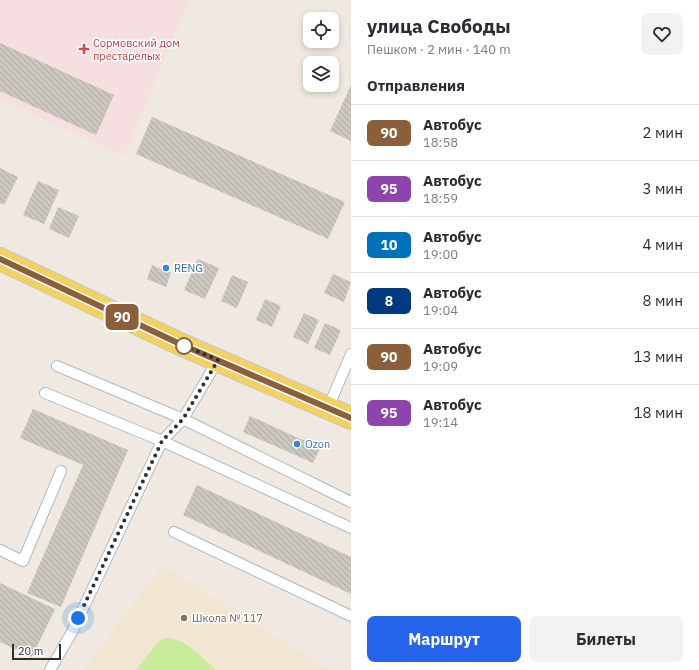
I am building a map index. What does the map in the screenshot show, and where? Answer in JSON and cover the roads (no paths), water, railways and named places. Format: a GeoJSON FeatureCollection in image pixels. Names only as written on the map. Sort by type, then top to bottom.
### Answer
{"type":"FeatureCollection","features":[{"type":"Feature","properties":{"kind":"main road"},"geometry":{"type":"LineString","coordinates":[[0,259],[218,360],[351,418]]}},
{"type":"Feature","properties":{"kind":"lane"},"geometry":{"type":"LineString","coordinates":[[328,408],[351,354]]}},
{"type":"Feature","properties":{"kind":"lane"},"geometry":{"type":"LineString","coordinates":[[50,670],[72,632],[162,441],[183,419],[218,360]]}},
{"type":"Feature","properties":{"kind":"lane"},"geometry":{"type":"LineString","coordinates":[[57,366],[183,419],[351,502]]}},
{"type":"Feature","properties":{"kind":"lane"},"geometry":{"type":"LineString","coordinates":[[45,393],[162,441],[351,528]]}},
{"type":"Feature","properties":{"kind":"lane"},"geometry":{"type":"LineString","coordinates":[[0,550],[23,561],[61,471]]}},
{"type":"Feature","properties":{"kind":"lane"},"geometry":{"type":"LineString","coordinates":[[174,532],[351,616]]}},
{"type":"Feature","properties":{"kind":"place","name":"Сормовский дом престарелых"},"geometry":{"type":"Point","coordinates":[84,49]}},
{"type":"Feature","properties":{"kind":"place","name":"RENG"},"geometry":{"type":"Point","coordinates":[166,268]}},
{"type":"Feature","properties":{"kind":"place","name":"Ozon"},"geometry":{"type":"Point","coordinates":[297,444]}},
{"type":"Feature","properties":{"kind":"place","name":"Школа № 117"},"geometry":{"type":"Point","coordinates":[184,618]}}]}
